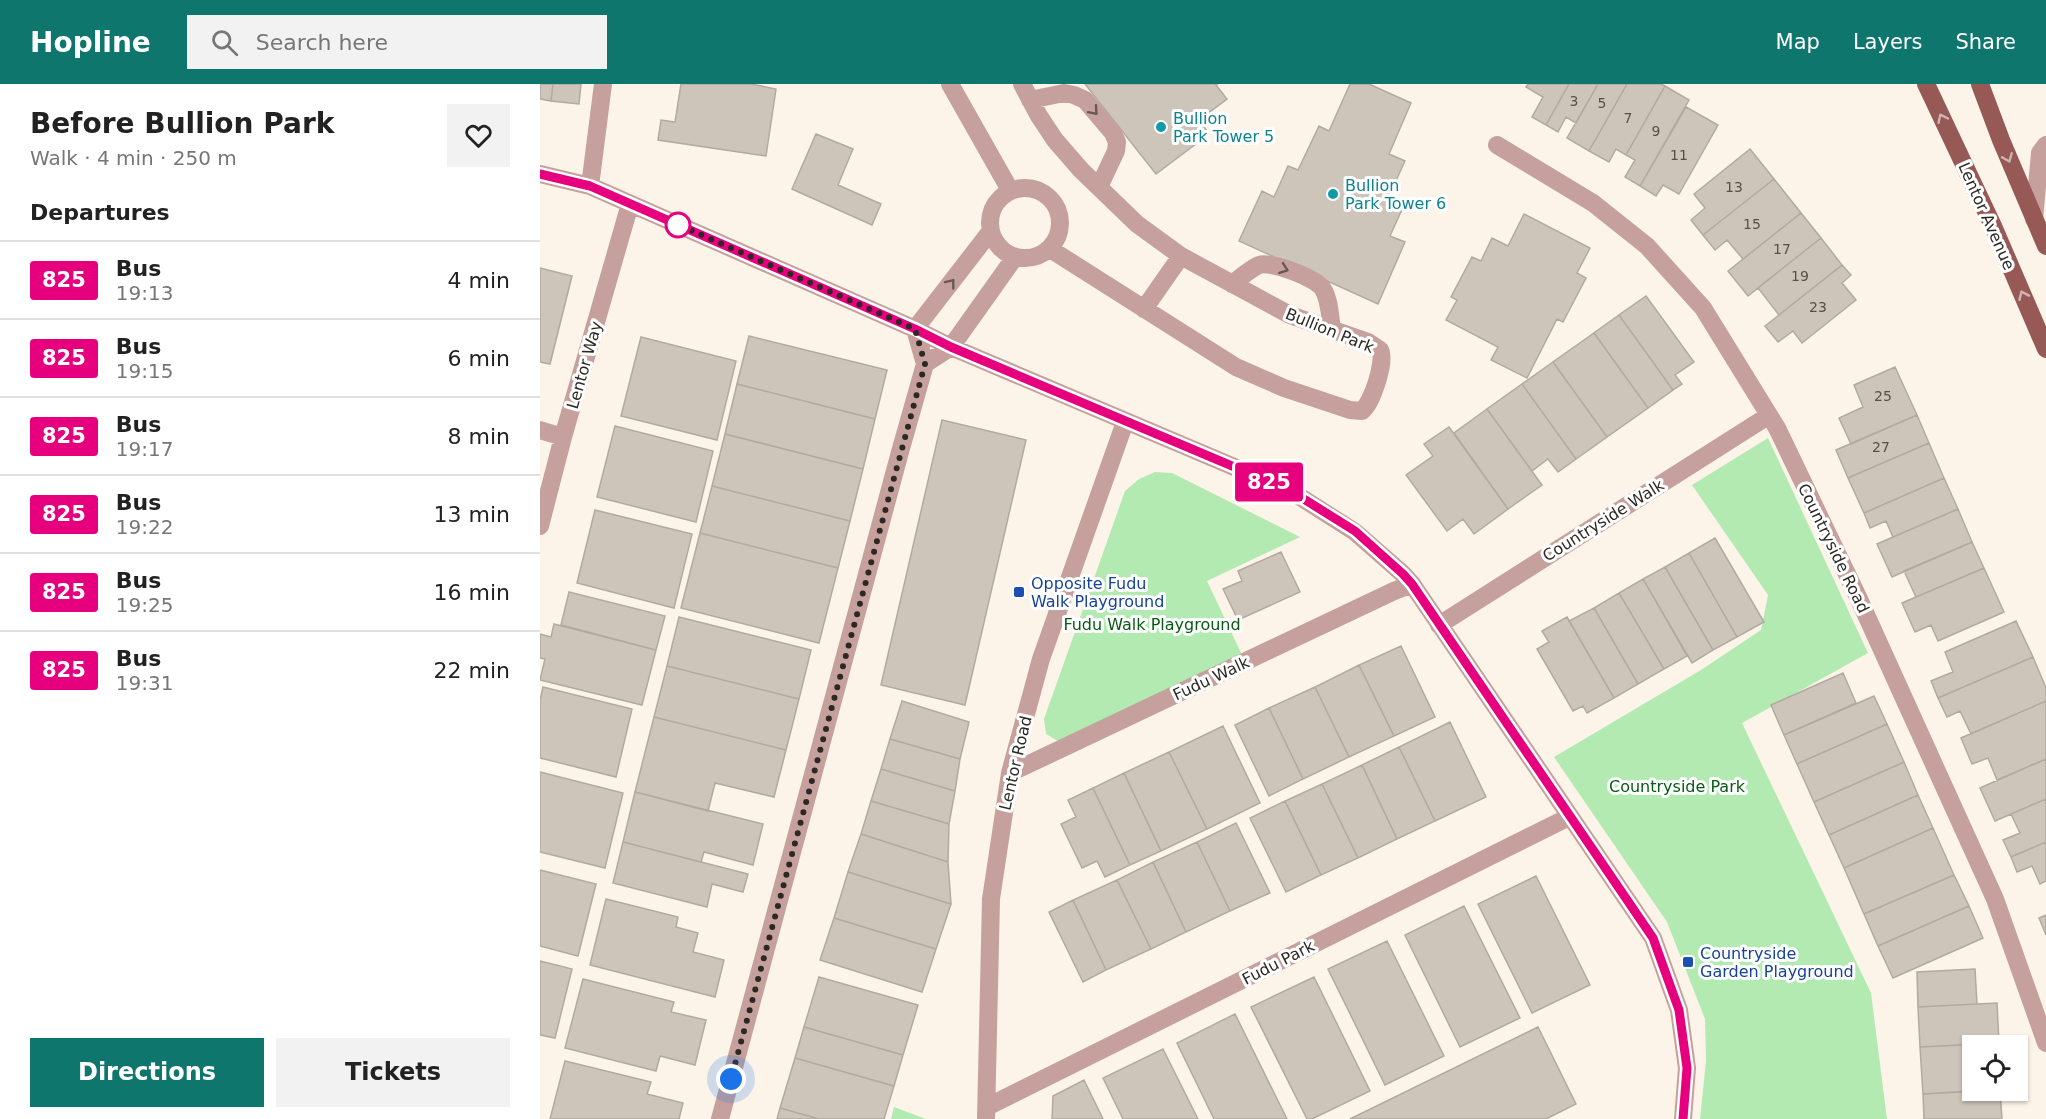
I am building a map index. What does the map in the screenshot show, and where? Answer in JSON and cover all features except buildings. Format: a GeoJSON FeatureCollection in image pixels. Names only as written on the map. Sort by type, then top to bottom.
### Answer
{"type":"FeatureCollection","features":[{"type":"Feature","properties":{"kind":"main road","name":"Lentor Avenue"},"geometry":{"type":"LineString","coordinates":[[1926,84],[1993,226],[2046,349]]}},
{"type":"Feature","properties":{"kind":"main road"},"geometry":{"type":"LineString","coordinates":[[1980,84],[2046,246]]}},
{"type":"Feature","properties":{"kind":"street"},"geometry":{"type":"LineString","coordinates":[[590,186],[603,84]]}},
{"type":"Feature","properties":{"kind":"street"},"geometry":{"type":"LineString","coordinates":[[950,84],[1011,190]]}},
{"type":"Feature","properties":{"kind":"street"},"geometry":{"type":"LineString","coordinates":[[1026,92],[1074,94],[1085,100],[1113,133],[1117,142],[1116,151],[1099,187]]}},
{"type":"Feature","properties":{"kind":"street","name":"Bullion Park"},"geometry":{"type":"LineString","coordinates":[[1026,92],[1055,140],[1137,224],[1181,256],[1290,315],[1368,342],[1376,347],[1382,354],[1383,360],[1369,403],[1362,411],[1350,410],[1284,388],[1236,367],[1050,249]]}},
{"type":"Feature","properties":{"kind":"street","name":"Countryside Road"},"geometry":{"type":"LineString","coordinates":[[1497,145],[1593,203],[1647,246],[1703,308],[1777,428],[1858,597],[1995,899],[2046,1042]]}},
{"type":"Feature","properties":{"kind":"street"},"geometry":{"type":"LineString","coordinates":[[2034,219],[2040,153],[2046,145]]}},
{"type":"Feature","properties":{"kind":"street"},"geometry":{"type":"LineString","coordinates":[[540,174],[590,186],[951,347],[1291,491],[1355,531],[1412,584],[1653,938],[1679,1010],[1687,1068],[1683,1119]]}},
{"type":"Feature","properties":{"kind":"street"},"geometry":{"type":"LineString","coordinates":[[1022,187],[1046,194],[1060,214],[1057,239],[1050,249],[1034,257],[1015,257],[1004,252],[990,232],[993,207],[1000,197],[1011,190],[1022,187]]}},
{"type":"Feature","properties":{"kind":"street","name":"Lentor Way"},"geometry":{"type":"LineString","coordinates":[[540,526],[563,437],[630,204]]}},
{"type":"Feature","properties":{"kind":"street"},"geometry":{"type":"LineString","coordinates":[[915,329],[990,232]]}},
{"type":"Feature","properties":{"kind":"street"},"geometry":{"type":"LineString","coordinates":[[1144,309],[1181,256]]}},
{"type":"Feature","properties":{"kind":"street"},"geometry":{"type":"LineString","coordinates":[[925,364],[951,347],[1015,257]]}},
{"type":"Feature","properties":{"kind":"street"},"geometry":{"type":"LineString","coordinates":[[1232,284],[1259,265],[1268,264],[1315,281],[1322,287],[1328,300],[1332,330]]}},
{"type":"Feature","properties":{"kind":"street"},"geometry":{"type":"LineString","coordinates":[[720,1119],[925,364],[915,329]]}},
{"type":"Feature","properties":{"kind":"street","name":"Countryside Walk"},"geometry":{"type":"LineString","coordinates":[[1439,625],[1768,416]]}},
{"type":"Feature","properties":{"kind":"street","name":"Lentor Road"},"geometry":{"type":"LineString","coordinates":[[987,1113],[991,900],[1010,773],[1041,659],[1125,422]]}},
{"type":"Feature","properties":{"kind":"street"},"geometry":{"type":"LineString","coordinates":[[540,430],[563,437]]}},
{"type":"Feature","properties":{"kind":"street","name":"Fudu Walk"},"geometry":{"type":"LineString","coordinates":[[1010,773],[1412,584]]}},
{"type":"Feature","properties":{"kind":"street","name":"Fudu Park"},"geometry":{"type":"LineString","coordinates":[[987,1113],[1569,817]]}},
{"type":"Feature","properties":{"kind":"green space","name":"Countryside Park"},"geometry":{"type":"Polygon","coordinates":[[[1768,438],[1868,653],[1742,723],[1871,993],[1887,1119],[1700,1119],[1706,1061],[1705,1019],[1667,922],[1554,757],[1701,670],[1761,630],[1768,595],[1692,485],[1768,438]]]}},
{"type":"Feature","properties":{"kind":"green space","name":"Fudu Walk Playground"},"geometry":{"type":"Polygon","coordinates":[[[1155,472],[1172,473],[1300,537],[1207,581],[1243,657],[1058,741],[1046,734],[1044,719],[1125,491],[1139,479],[1155,472]]]}},
{"type":"Feature","properties":{"kind":"green space"},"geometry":{"type":"Polygon","coordinates":[[[894,1107],[926,1119],[891,1119],[894,1107]]]}},
{"type":"Feature","properties":{"kind":"bus line","name":"825"},"geometry":{"type":"LineString","coordinates":[[540,174],[590,186],[951,347],[1291,491],[1355,531],[1412,584],[1653,938],[1679,1010],[1687,1068],[1683,1119]]}},
{"type":"Feature","properties":{"kind":"place","name":"Bullion Park Tower 5"},"geometry":{"type":"Point","coordinates":[1161,127]}},
{"type":"Feature","properties":{"kind":"place","name":"Bullion Park Tower 6"},"geometry":{"type":"Point","coordinates":[1333,194]}},
{"type":"Feature","properties":{"kind":"place","name":"Opposite Fudu Walk Playground"},"geometry":{"type":"Point","coordinates":[1019,592]}},
{"type":"Feature","properties":{"kind":"place","name":"Countryside Garden Playground"},"geometry":{"type":"Point","coordinates":[1688,962]}},
{"type":"Feature","properties":{"kind":"route"},"geometry":{"type":"LineString","coordinates":[[678,225],[670,221],[915,329],[925,364],[731,1079]]}}]}
